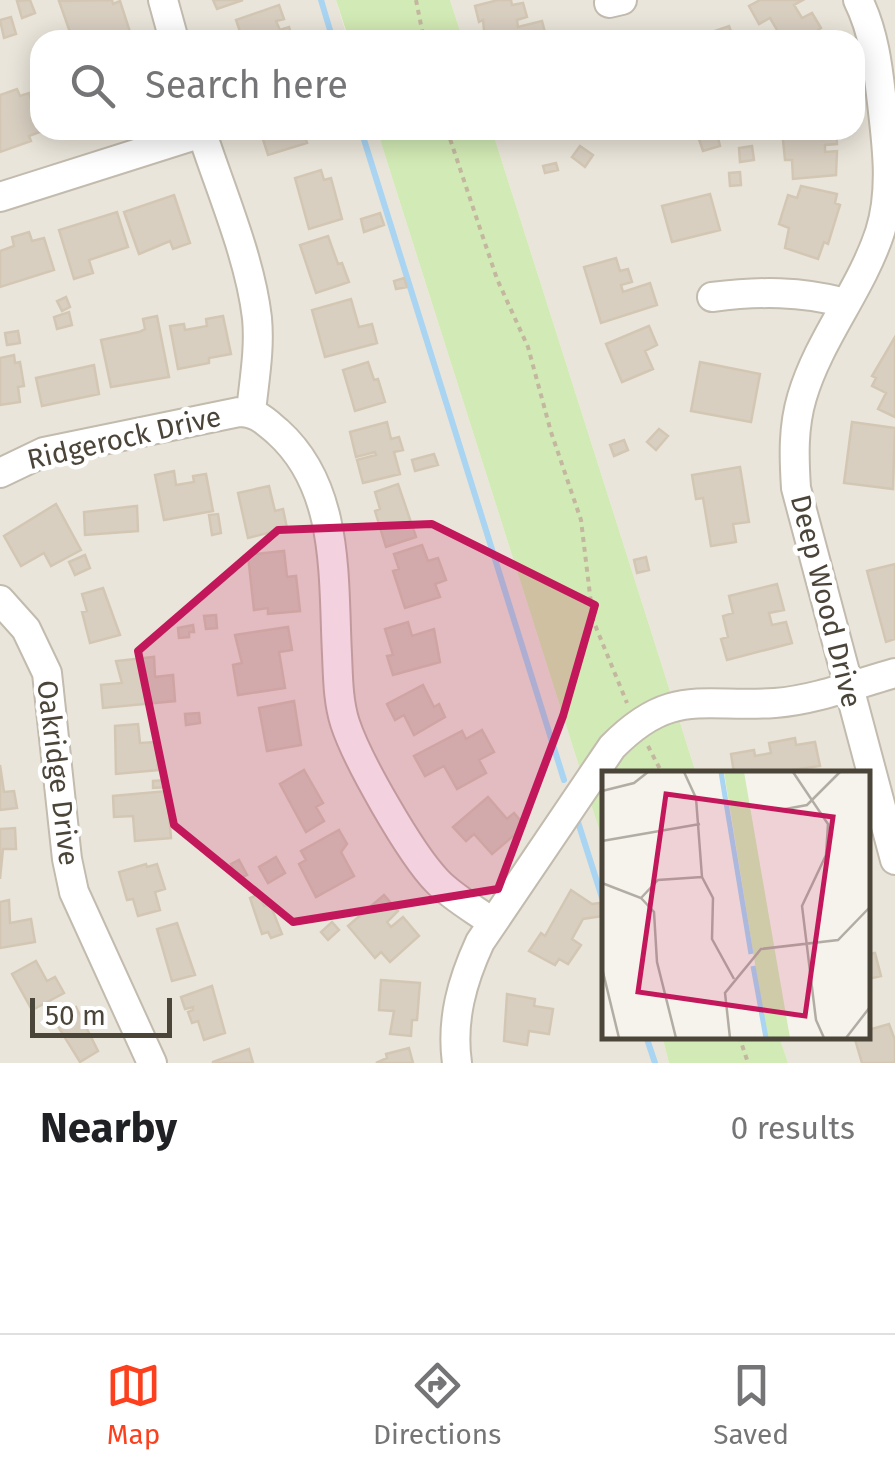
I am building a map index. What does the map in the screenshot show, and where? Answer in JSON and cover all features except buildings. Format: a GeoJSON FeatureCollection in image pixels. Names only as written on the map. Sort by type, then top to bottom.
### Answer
{"type":"FeatureCollection","features":[{"type":"Feature","properties":{"kind":"street"},"geometry":{"type":"LineString","coordinates":[[163,0],[171,30]]}},
{"type":"Feature","properties":{"kind":"street","name":"Deep Wood Drive"},"geometry":{"type":"LineString","coordinates":[[858,0],[875,55],[888,170],[880,230],[802,398],[795,427],[794,457],[796,488],[895,860]]}},
{"type":"Feature","properties":{"kind":"street"},"geometry":{"type":"LineString","coordinates":[[0,197],[176,140]]}},
{"type":"Feature","properties":{"kind":"street"},"geometry":{"type":"LineString","coordinates":[[204,140],[231,221],[256,316],[258,348],[251,412],[298,453],[326,515],[332,542],[338,684],[348,730],[421,864],[440,885],[492,922]]}},
{"type":"Feature","properties":{"kind":"street"},"geometry":{"type":"LineString","coordinates":[[712,297],[781,292],[846,303]]}},
{"type":"Feature","properties":{"kind":"street","name":"Ridgerock Drive"},"geometry":{"type":"LineString","coordinates":[[0,473],[44,452],[251,412]]}},
{"type":"Feature","properties":{"kind":"street","name":"Oakridge Drive"},"geometry":{"type":"LineString","coordinates":[[0,600],[26,629],[47,673],[67,860],[74,892],[152,1063]]}},
{"type":"Feature","properties":{"kind":"street"},"geometry":{"type":"LineString","coordinates":[[456,1063],[458,1002],[467,970],[492,922],[612,747],[629,729],[672,706],[705,701],[776,703],[895,674]]}},
{"type":"Feature","properties":{"kind":"path"},"geometry":{"type":"LineString","coordinates":[[416,0],[422,30]]}},
{"type":"Feature","properties":{"kind":"path"},"geometry":{"type":"LineString","coordinates":[[450,140],[498,279],[528,347],[581,520],[592,620],[630,712]]}},
{"type":"Feature","properties":{"kind":"path"},"geometry":{"type":"LineString","coordinates":[[642,736],[661,771]]}},
{"type":"Feature","properties":{"kind":"path"},"geometry":{"type":"LineString","coordinates":[[740,1038],[748,1063]]}},
{"type":"Feature","properties":{"kind":"highlighted area"},"geometry":{"type":"Polygon","coordinates":[[[432,524],[595,605],[563,716],[498,889],[293,922],[174,825],[138,651],[278,530],[432,524]]]}},
{"type":"Feature","properties":{"kind":"shaded area"},"geometry":{"type":"Polygon","coordinates":[[[0,0],[336,0],[345,30],[30,30],[30,140],[380,140],[602,839],[602,1038],[663,1038],[669,1063],[0,1063],[0,0]]]}},
{"type":"Feature","properties":{"kind":"shaded area"},"geometry":{"type":"Polygon","coordinates":[[[450,0],[895,0],[895,1063],[788,1063],[780,1038],[870,1038],[870,771],[695,771],[495,140],[865,140],[865,30],[460,30],[450,0]]]}},
{"type":"Feature","properties":{"kind":"green space"},"geometry":{"type":"Polygon","coordinates":[[[336,0],[450,0],[460,30],[346,30],[336,0]]]}},
{"type":"Feature","properties":{"kind":"green space"},"geometry":{"type":"Polygon","coordinates":[[[380,140],[495,140],[695,771],[602,771],[602,839],[380,140]]]}},
{"type":"Feature","properties":{"kind":"green space"},"geometry":{"type":"Polygon","coordinates":[[[663,1038],[780,1038],[788,1063],[669,1063],[663,1038]]]}},
{"type":"Feature","properties":{"kind":"waterway"},"geometry":{"type":"LineString","coordinates":[[321,0],[330,30]]}},
{"type":"Feature","properties":{"kind":"waterway"},"geometry":{"type":"LineString","coordinates":[[364,140],[564,780]]}},
{"type":"Feature","properties":{"kind":"waterway"},"geometry":{"type":"LineString","coordinates":[[578,822],[602,898]]}},
{"type":"Feature","properties":{"kind":"waterway"},"geometry":{"type":"LineString","coordinates":[[647,1038],[655,1063]]}}]}
